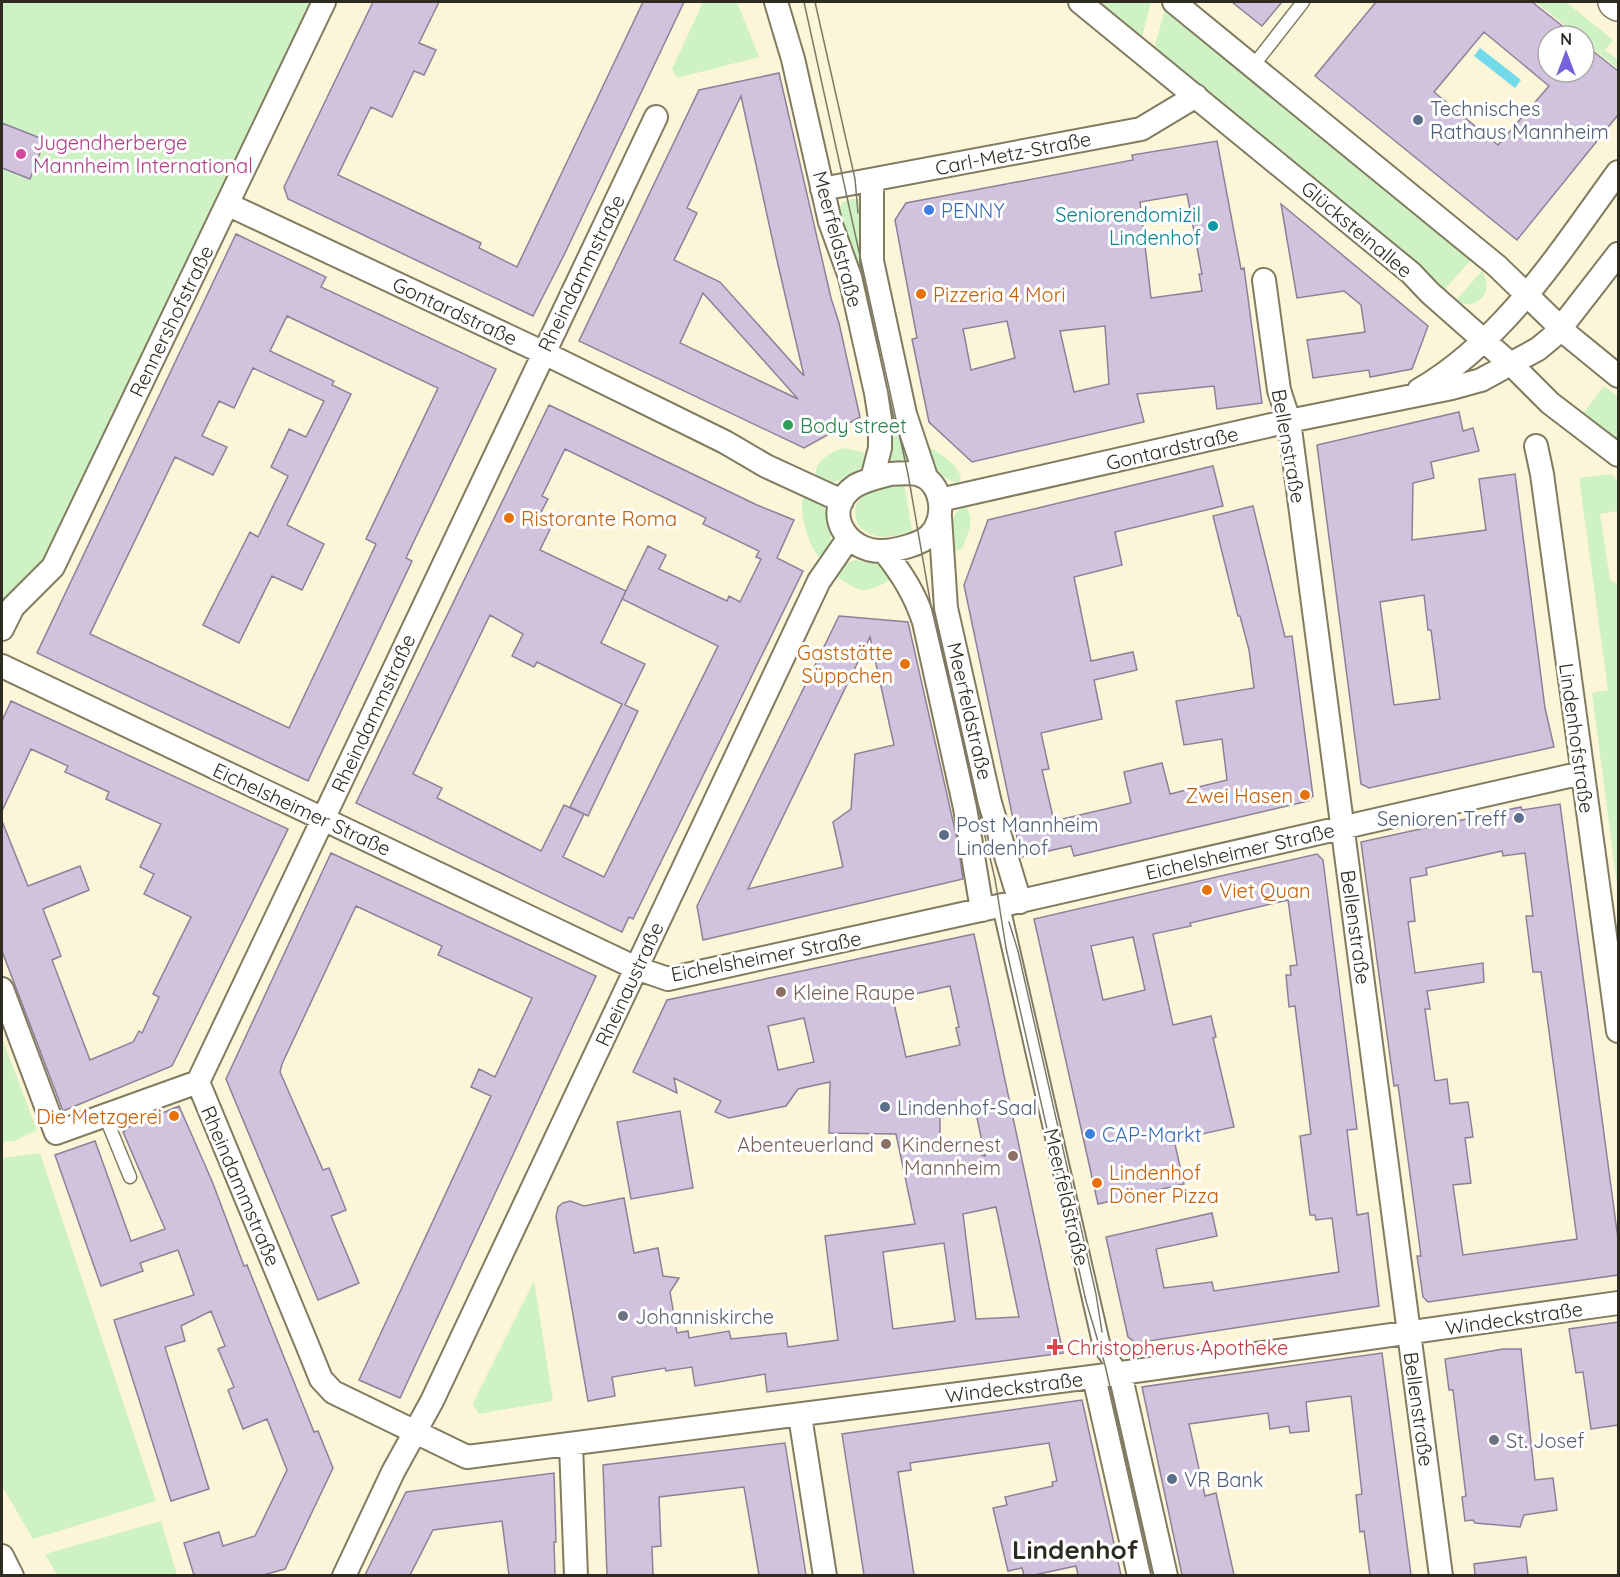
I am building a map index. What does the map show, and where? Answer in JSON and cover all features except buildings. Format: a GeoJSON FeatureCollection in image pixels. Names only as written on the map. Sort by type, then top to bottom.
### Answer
{"type":"FeatureCollection","features":[{"type":"Feature","properties":{"kind":"street","name":"Rennershofstraße"},"geometry":{"type":"LineString","coordinates":[[2,629],[13,607],[53,567],[324,2]]}},
{"type":"Feature","properties":{"kind":"street","name":"Meerfeldstraße"},"geometry":{"type":"LineString","coordinates":[[776,2],[793,59],[830,222],[850,277],[877,401],[880,419],[880,448],[872,479]]}},
{"type":"Feature","properties":{"kind":"street"},"geometry":{"type":"LineString","coordinates":[[1174,2],[1497,266],[1561,329],[1618,376]]}},
{"type":"Feature","properties":{"kind":"street","name":"Glücksteinallee"},"geometry":{"type":"LineString","coordinates":[[1087,4],[1411,273],[1430,293],[1511,364],[1550,403],[1618,455]]}},
{"type":"Feature","properties":{"kind":"street","name":"Carl-Metz-Straße"},"geometry":{"type":"LineString","coordinates":[[822,189],[1141,129],[1196,96]]}},
{"type":"Feature","properties":{"kind":"street","name":"Rheindammstraße"},"geometry":{"type":"LineString","coordinates":[[414,1433],[333,1392],[321,1378],[198,1082],[324,819],[542,352],[656,117]]}},
{"type":"Feature","properties":{"kind":"street","name":"Gontardstraße"},"geometry":{"type":"LineString","coordinates":[[1405,398],[1449,369],[1483,340],[1527,294],[1618,172]]}},
{"type":"Feature","properties":{"kind":"street","name":"Meerfeldstraße"},"geometry":{"type":"LineString","coordinates":[[872,180],[872,261],[905,414],[926,477]]}},
{"type":"Feature","properties":{"kind":"street","name":"Gontardstraße"},"geometry":{"type":"LineString","coordinates":[[227,204],[542,352],[725,442],[766,466],[842,501]]}},
{"type":"Feature","properties":{"kind":"street","name":"Gontardstraße"},"geometry":{"type":"LineString","coordinates":[[940,509],[1289,421],[1473,382],[1538,349],[1561,329],[1618,254]]}},
{"type":"Feature","properties":{"kind":"street","name":"Bellenstraße"},"geometry":{"type":"LineString","coordinates":[[1264,280],[1279,390],[1289,421],[1442,1575]]}},
{"type":"Feature","properties":{"kind":"street","name":"Lindenhofstraße"},"geometry":{"type":"LineString","coordinates":[[1536,446],[1542,474],[1618,1031]]}},
{"type":"Feature","properties":{"kind":"street"},"geometry":{"type":"LineString","coordinates":[[890,474],[916,474],[926,477],[935,486],[940,509],[931,535],[919,543],[884,551],[865,549],[848,539],[840,526],[839,514],[842,501],[854,487],[890,474]]}},
{"type":"Feature","properties":{"kind":"street","name":"Meerfeldstraße"},"geometry":{"type":"LineString","coordinates":[[940,509],[944,585],[951,630],[990,803],[1001,906],[1102,1347],[1120,1373],[1166,1575]]}},
{"type":"Feature","properties":{"kind":"street","name":"Rheinaustraße"},"geometry":{"type":"LineString","coordinates":[[344,1575],[393,1472],[432,1401],[819,581],[848,539]]}},
{"type":"Feature","properties":{"kind":"street","name":"Meerfeldstraße"},"geometry":{"type":"LineString","coordinates":[[884,551],[903,575],[916,597],[924,622],[965,808],[1001,906]]}},
{"type":"Feature","properties":{"kind":"street","name":"Eichelsheimer Straße"},"geometry":{"type":"LineString","coordinates":[[2,666],[636,968],[668,979],[1001,906],[1582,773]]}},
{"type":"Feature","properties":{"kind":"street"},"geometry":{"type":"LineString","coordinates":[[2,989],[56,1133],[198,1082]]}},
{"type":"Feature","properties":{"kind":"street","name":"Windeckstraße"},"geometry":{"type":"LineString","coordinates":[[414,1433],[468,1457],[1094,1377],[1618,1303]]}},
{"type":"Feature","properties":{"kind":"street","name":"Meerfeldstraße"},"geometry":{"type":"LineString","coordinates":[[1102,1347],[1094,1377],[1139,1575]]}},
{"type":"Feature","properties":{"kind":"street"},"geometry":{"type":"LineString","coordinates":[[800,1416],[825,1575]]}},
{"type":"Feature","properties":{"kind":"street"},"geometry":{"type":"LineString","coordinates":[[570,1445],[576,1575]]}},
{"type":"Feature","properties":{"kind":"street"},"geometry":{"type":"LineString","coordinates":[[2,1556],[12,1575]]}},
{"type":"Feature","properties":{"kind":"lane"},"geometry":{"type":"LineString","coordinates":[[1253,66],[1303,2]]}},
{"type":"Feature","properties":{"kind":"lane"},"geometry":{"type":"LineString","coordinates":[[105,1116],[129,1177]]}},
{"type":"Feature","properties":{"kind":"green space"},"geometry":{"type":"Polygon","coordinates":[[[2,2],[324,2],[53,567],[2,629],[2,2]]]}},
{"type":"Feature","properties":{"kind":"green space"},"geometry":{"type":"Polygon","coordinates":[[[703,2],[737,2],[759,57],[677,78],[672,69],[703,2]]]}},
{"type":"Feature","properties":{"kind":"green space"},"geometry":{"type":"Polygon","coordinates":[[[1102,2],[1151,2],[1141,41],[1108,13],[1102,2]]]}},
{"type":"Feature","properties":{"kind":"green space"},"geometry":{"type":"Polygon","coordinates":[[[1536,2],[1566,2],[1593,24],[1563,24],[1536,2]]]}},
{"type":"Feature","properties":{"kind":"green space"},"geometry":{"type":"Polygon","coordinates":[[[1166,6],[1439,228],[1471,260],[1444,290],[1415,263],[1154,49],[1166,6]]]}},
{"type":"Feature","properties":{"kind":"green space"},"geometry":{"type":"Polygon","coordinates":[[[1596,26],[1613,40],[1605,50],[1618,60],[1618,69],[1596,51],[1596,26]]]}},
{"type":"Feature","properties":{"kind":"green space"},"geometry":{"type":"Polygon","coordinates":[[[850,199],[861,199],[866,205],[914,462],[885,465],[839,219],[839,209],[843,202],[850,199]]]}},
{"type":"Feature","properties":{"kind":"green space"},"geometry":{"type":"Polygon","coordinates":[[[1482,271],[1487,286],[1482,298],[1470,304],[1455,301],[1482,271]]]}},
{"type":"Feature","properties":{"kind":"green space"},"geometry":{"type":"Polygon","coordinates":[[[1604,386],[1618,397],[1618,449],[1579,419],[1604,386]]]}},
{"type":"Feature","properties":{"kind":"green space"},"geometry":{"type":"Polygon","coordinates":[[[845,448],[863,452],[863,465],[860,470],[849,477],[830,483],[816,477],[817,466],[824,458],[845,448]]]}},
{"type":"Feature","properties":{"kind":"green space"},"geometry":{"type":"Polygon","coordinates":[[[934,449],[953,464],[961,476],[959,483],[947,479],[939,471],[928,450],[934,449]]]}},
{"type":"Feature","properties":{"kind":"green space"},"geometry":{"type":"Polygon","coordinates":[[[1611,474],[1618,480],[1618,511],[1600,514],[1610,580],[1618,584],[1618,893],[1592,693],[1608,690],[1579,478],[1611,474]]]}},
{"type":"Feature","properties":{"kind":"green space"},"geometry":{"type":"Polygon","coordinates":[[[904,483],[912,530],[884,537],[871,534],[858,525],[857,505],[861,498],[875,489],[904,483]]]}},
{"type":"Feature","properties":{"kind":"green space"},"geometry":{"type":"Polygon","coordinates":[[[804,495],[822,505],[828,512],[831,542],[819,557],[811,545],[805,527],[802,509],[804,495]]]}},
{"type":"Feature","properties":{"kind":"green space"},"geometry":{"type":"Polygon","coordinates":[[[962,507],[966,507],[969,512],[970,528],[962,549],[951,551],[952,521],[962,507]]]}},
{"type":"Feature","properties":{"kind":"green space"},"geometry":{"type":"Polygon","coordinates":[[[855,560],[884,565],[893,579],[874,588],[863,590],[834,575],[844,564],[855,560]]]}},
{"type":"Feature","properties":{"kind":"green space"},"geometry":{"type":"Polygon","coordinates":[[[2,1038],[37,1130],[14,1141],[2,1142],[2,1038]]]}},
{"type":"Feature","properties":{"kind":"green space"},"geometry":{"type":"Polygon","coordinates":[[[40,1153],[156,1501],[33,1539],[2,1486],[2,1158],[40,1153]]]}},
{"type":"Feature","properties":{"kind":"green space"},"geometry":{"type":"Polygon","coordinates":[[[534,1281],[553,1401],[478,1414],[473,1403],[534,1281]]]}},
{"type":"Feature","properties":{"kind":"green space"},"geometry":{"type":"Polygon","coordinates":[[[161,1521],[177,1575],[57,1575],[45,1554],[161,1521]]]}},
{"type":"Feature","properties":{"kind":"water"},"geometry":{"type":"Polygon","coordinates":[[[1480,48],[1521,80],[1515,88],[1474,56],[1480,48]]]}},
{"type":"Feature","properties":{"kind":"tram line"},"geometry":{"type":"LineString","coordinates":[[804,2],[908,474],[931,606],[995,879],[1006,948],[1086,1301],[1105,1365],[1153,1576]]}},
{"type":"Feature","properties":{"kind":"tram line"},"geometry":{"type":"LineString","coordinates":[[815,2],[855,179],[858,213]]}},
{"type":"Feature","properties":{"kind":"tram line"},"geometry":{"type":"LineString","coordinates":[[1009,922],[1018,951],[1096,1294],[1102,1332]]}},
{"type":"Feature","properties":{"kind":"place","name":"Technisches Rathaus Mannheim"},"geometry":{"type":"Point","coordinates":[1418,120]}},
{"type":"Feature","properties":{"kind":"place","name":"Jugendherberge Mannheim International"},"geometry":{"type":"Point","coordinates":[21,154]}},
{"type":"Feature","properties":{"kind":"place","name":"PENNY"},"geometry":{"type":"Point","coordinates":[929,210]}},
{"type":"Feature","properties":{"kind":"place","name":"Seniorendomizil Lindenhof"},"geometry":{"type":"Point","coordinates":[1213,226]}},
{"type":"Feature","properties":{"kind":"place","name":"Pizzeria 4 Mori"},"geometry":{"type":"Point","coordinates":[921,294]}},
{"type":"Feature","properties":{"kind":"place","name":"Body street"},"geometry":{"type":"Point","coordinates":[788,425]}},
{"type":"Feature","properties":{"kind":"place","name":"Ristorante Roma"},"geometry":{"type":"Point","coordinates":[509,518]}},
{"type":"Feature","properties":{"kind":"place","name":"Gaststätte Süppchen"},"geometry":{"type":"Point","coordinates":[905,664]}},
{"type":"Feature","properties":{"kind":"place","name":"Zwei Hasen"},"geometry":{"type":"Point","coordinates":[1305,795]}},
{"type":"Feature","properties":{"kind":"place","name":"Senioren Treff"},"geometry":{"type":"Point","coordinates":[1519,818]}},
{"type":"Feature","properties":{"kind":"place","name":"Post Mannheim Lindenhof"},"geometry":{"type":"Point","coordinates":[944,835]}},
{"type":"Feature","properties":{"kind":"place","name":"Viet Quan"},"geometry":{"type":"Point","coordinates":[1207,890]}},
{"type":"Feature","properties":{"kind":"place","name":"Kleine Raupe"},"geometry":{"type":"Point","coordinates":[781,992]}},
{"type":"Feature","properties":{"kind":"place","name":"Lindenhof-Saal"},"geometry":{"type":"Point","coordinates":[885,1107]}},
{"type":"Feature","properties":{"kind":"place","name":"Die Metzgerei"},"geometry":{"type":"Point","coordinates":[174,1116]}},
{"type":"Feature","properties":{"kind":"place","name":"CAP-Markt"},"geometry":{"type":"Point","coordinates":[1090,1134]}},
{"type":"Feature","properties":{"kind":"place","name":"Abenteuerland"},"geometry":{"type":"Point","coordinates":[886,1144]}},
{"type":"Feature","properties":{"kind":"place","name":"Kindernest Mannheim"},"geometry":{"type":"Point","coordinates":[1013,1156]}},
{"type":"Feature","properties":{"kind":"place","name":"Lindenhof Döner Pizza"},"geometry":{"type":"Point","coordinates":[1097,1183]}},
{"type":"Feature","properties":{"kind":"place","name":"Johanniskirche"},"geometry":{"type":"Point","coordinates":[623,1316]}},
{"type":"Feature","properties":{"kind":"place","name":"Christopherus Apotheke"},"geometry":{"type":"Point","coordinates":[1055,1347]}},
{"type":"Feature","properties":{"kind":"place","name":"St. Josef"},"geometry":{"type":"Point","coordinates":[1494,1440]}},
{"type":"Feature","properties":{"kind":"place","name":"VR Bank"},"geometry":{"type":"Point","coordinates":[1172,1479]}},
{"type":"Feature","properties":{"kind":"district","name":"Lindenhof"},"geometry":{"type":"Point","coordinates":[1075,1549]}}]}
